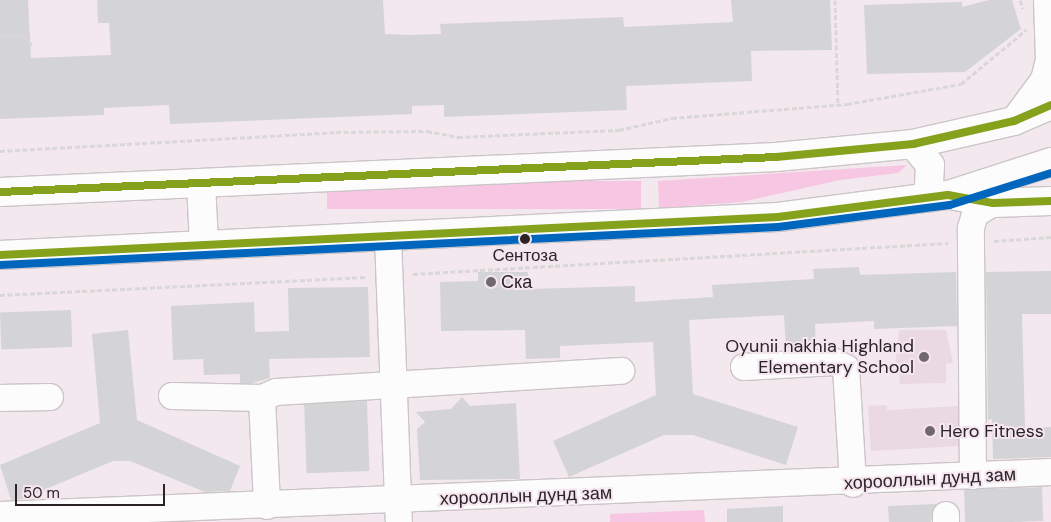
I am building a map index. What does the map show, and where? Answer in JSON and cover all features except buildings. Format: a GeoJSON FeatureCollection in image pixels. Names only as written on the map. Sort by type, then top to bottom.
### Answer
{"type":"FeatureCollection","features":[{"type":"Feature","properties":{"kind":"main road"},"geometry":{"type":"LineString","coordinates":[[1014,121],[1045,80],[1050,60],[1050,1]]}},
{"type":"Feature","properties":{"kind":"main road"},"geometry":{"type":"LineString","coordinates":[[0,192],[776,157],[913,144],[1014,121],[1051,105]]}},
{"type":"Feature","properties":{"kind":"main road"},"geometry":{"type":"LineString","coordinates":[[913,144],[930,165],[938,196]]}},
{"type":"Feature","properties":{"kind":"main road"},"geometry":{"type":"LineString","coordinates":[[0,255],[204,244],[388,238],[778,217],[938,196],[1051,162]]}},
{"type":"Feature","properties":{"kind":"main road"},"geometry":{"type":"LineString","coordinates":[[201,184],[204,244]]}},
{"type":"Feature","properties":{"kind":"main road"},"geometry":{"type":"LineString","coordinates":[[938,196],[992,203],[1051,201]]}},
{"type":"Feature","properties":{"kind":"street"},"geometry":{"type":"LineString","coordinates":[[974,476],[971,228],[975,214],[992,203]]}},
{"type":"Feature","properties":{"kind":"street"},"geometry":{"type":"LineString","coordinates":[[388,238],[399,512]]}},
{"type":"Feature","properties":{"kind":"street"},"geometry":{"type":"LineString","coordinates":[[744,367],[835,362],[846,368],[853,484]]}},
{"type":"Feature","properties":{"kind":"street"},"geometry":{"type":"LineString","coordinates":[[172,396],[262,398],[276,392],[621,371]]}},
{"type":"Feature","properties":{"kind":"street"},"geometry":{"type":"LineString","coordinates":[[0,398],[50,397]]}},
{"type":"Feature","properties":{"kind":"street"},"geometry":{"type":"LineString","coordinates":[[262,398],[267,506]]}},
{"type":"Feature","properties":{"kind":"street","name":"хорооллын дунд зам"},"geometry":{"type":"LineString","coordinates":[[0,515],[151,516],[267,506],[399,512],[1051,472]]}},
{"type":"Feature","properties":{"kind":"path"},"geometry":{"type":"LineString","coordinates":[[836,0],[838,105]]}},
{"type":"Feature","properties":{"kind":"path"},"geometry":{"type":"LineString","coordinates":[[1020,0],[1027,18]]}},
{"type":"Feature","properties":{"kind":"path"},"geometry":{"type":"LineString","coordinates":[[0,151],[336,132],[427,131],[458,137],[619,130],[672,118],[838,105],[961,84],[1030,27]]}},
{"type":"Feature","properties":{"kind":"path"},"geometry":{"type":"LineString","coordinates":[[0,35],[24,36],[33,47]]}},
{"type":"Feature","properties":{"kind":"path"},"geometry":{"type":"LineString","coordinates":[[989,241],[1051,237]]}},
{"type":"Feature","properties":{"kind":"path"},"geometry":{"type":"LineString","coordinates":[[0,295],[391,276],[954,243]]}},
{"type":"Feature","properties":{"kind":"shaded area"},"geometry":{"type":"Polygon","coordinates":[[[907,165],[898,173],[840,180],[742,202],[659,208],[658,181],[907,165]]]}},
{"type":"Feature","properties":{"kind":"shaded area"},"geometry":{"type":"Polygon","coordinates":[[[327,181],[641,181],[641,209],[327,209],[327,181]]]}},
{"type":"Feature","properties":{"kind":"shaded area","name":"Oyunii nakhia Highland Elementary School"},"geometry":{"type":"Polygon","coordinates":[[[899,330],[946,330],[953,363],[946,364],[946,383],[900,384],[899,368],[895,367],[899,330]]]}},
{"type":"Feature","properties":{"kind":"shaded area"},"geometry":{"type":"Polygon","coordinates":[[[887,405],[887,410],[959,406],[961,446],[871,451],[868,406],[887,405]]]}},
{"type":"Feature","properties":{"kind":"shaded area"},"geometry":{"type":"Polygon","coordinates":[[[704,510],[705,522],[610,522],[610,514],[704,510]]]}},
{"type":"Feature","properties":{"kind":"transit line"},"geometry":{"type":"LineString","coordinates":[[0,192],[776,157],[913,144],[1014,121],[1051,105]]}},
{"type":"Feature","properties":{"kind":"transit line"},"geometry":{"type":"LineString","coordinates":[[0,265],[778,227],[950,205],[1051,173]]}},
{"type":"Feature","properties":{"kind":"transit line"},"geometry":{"type":"LineString","coordinates":[[0,255],[778,217],[948,195],[993,203],[1051,201]]}},
{"type":"Feature","properties":{"kind":"place","name":"Сентоза"},"geometry":{"type":"Point","coordinates":[525,239]}},
{"type":"Feature","properties":{"kind":"place","name":"Ска"},"geometry":{"type":"Point","coordinates":[491,282]}},
{"type":"Feature","properties":{"kind":"place","name":"Oyunii nakhia Highland Elementary School"},"geometry":{"type":"Point","coordinates":[924,357]}},
{"type":"Feature","properties":{"kind":"place","name":"Hero Fitness"},"geometry":{"type":"Point","coordinates":[930,431]}}]}
